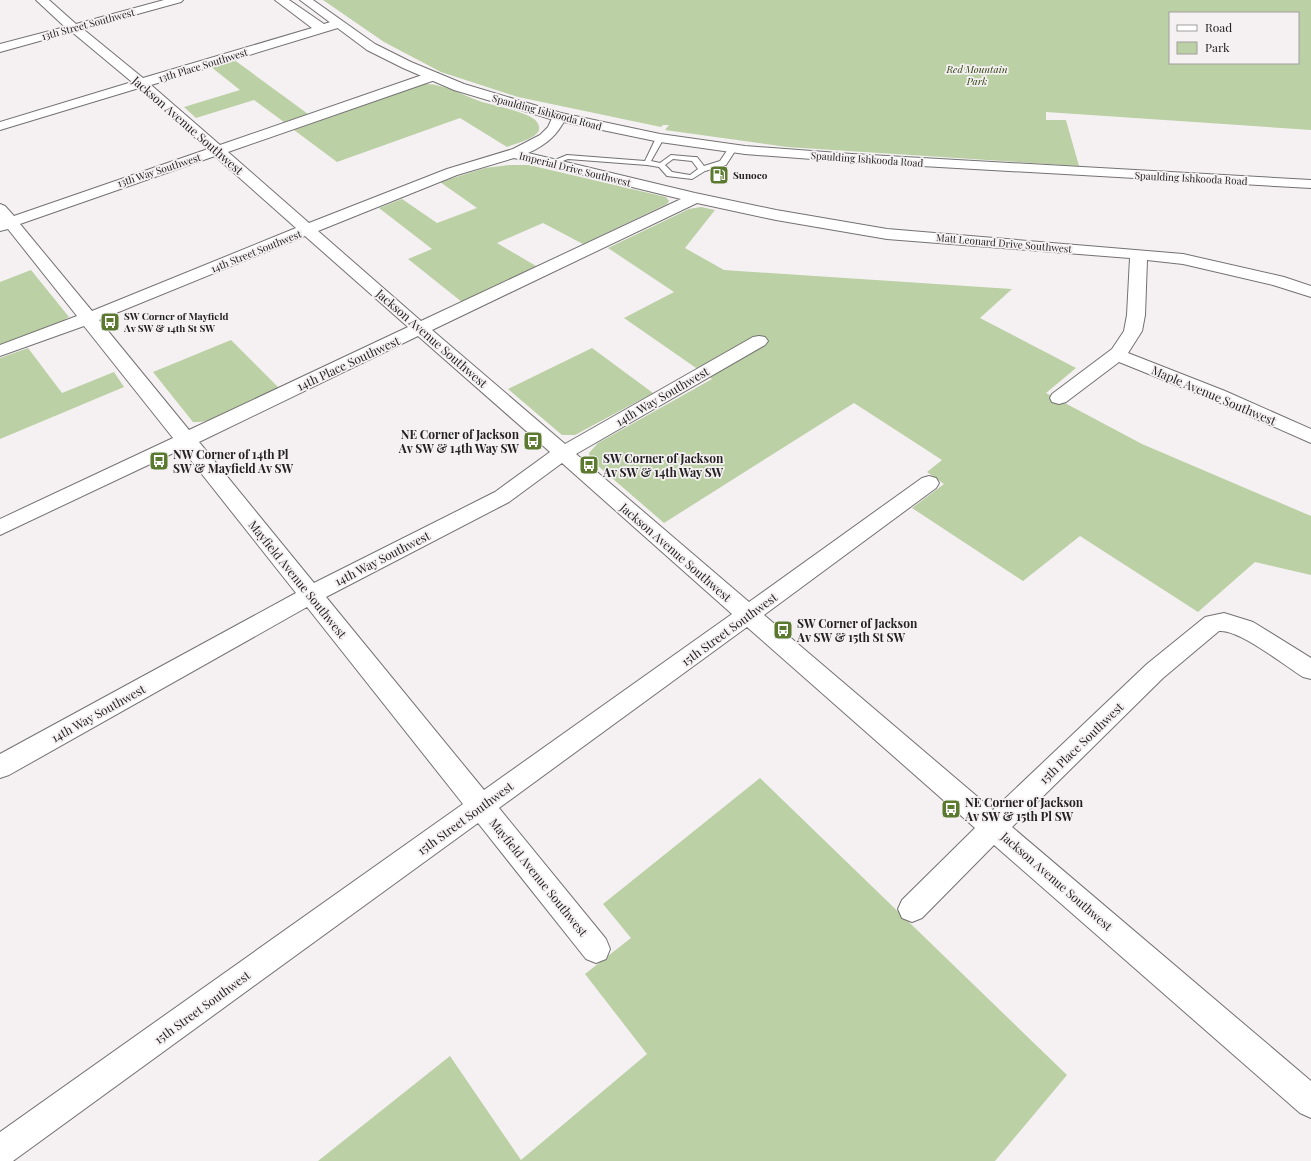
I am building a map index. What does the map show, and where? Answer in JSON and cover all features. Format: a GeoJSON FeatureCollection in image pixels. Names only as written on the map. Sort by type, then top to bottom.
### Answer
{"type":"FeatureCollection","features":[{"type":"Feature","properties":{"kind":"street","name":"Jackson Avenue Southwest"},"geometry":{"type":"LineString","coordinates":[[42,0],[141,83],[748,615],[1311,1102]]}},
{"type":"Feature","properties":{"kind":"street","name":"13th Street Southwest"},"geometry":{"type":"LineString","coordinates":[[0,48],[177,0]]}},
{"type":"Feature","properties":{"kind":"street"},"geometry":{"type":"LineString","coordinates":[[281,0],[321,28]]}},
{"type":"Feature","properties":{"kind":"street","name":"Spaulding Ishkooda Road"},"geometry":{"type":"LineString","coordinates":[[306,0],[337,24],[372,47],[433,76],[486,96],[559,117],[660,138],[733,148],[852,158],[1311,184]]}},
{"type":"Feature","properties":{"kind":"street","name":"13th Place Southwest"},"geometry":{"type":"LineString","coordinates":[[0,126],[337,24]]}},
{"type":"Feature","properties":{"kind":"street","name":"13th Way Southwest"},"geometry":{"type":"LineString","coordinates":[[6,224],[108,187],[218,151],[433,76]]}},
{"type":"Feature","properties":{"kind":"street","name":"Imperial Drive Southwest"},"geometry":{"type":"LineString","coordinates":[[514,154],[533,145],[552,132],[559,117]]}},
{"type":"Feature","properties":{"kind":"street","name":"Imperial Drive Southwest"},"geometry":{"type":"LineString","coordinates":[[514,154],[695,198]]}},
{"type":"Feature","properties":{"kind":"street","name":"14th Street Southwest"},"geometry":{"type":"LineString","coordinates":[[0,351],[89,318],[451,172],[514,154]]}},
{"type":"Feature","properties":{"kind":"street","name":"Matt Leonard Drive Southwest"},"geometry":{"type":"LineString","coordinates":[[695,198],[776,215],[887,234],[1183,259],[1278,281],[1311,292]]}},
{"type":"Feature","properties":{"kind":"street","name":"14th Place Southwest"},"geometry":{"type":"LineString","coordinates":[[0,528],[695,198]]}},
{"type":"Feature","properties":{"kind":"street","name":"Mayfield Avenue Southwest"},"geometry":{"type":"LineString","coordinates":[[0,209],[6,224],[89,318],[596,948]]}},
{"type":"Feature","properties":{"kind":"street"},"geometry":{"type":"LineString","coordinates":[[1059,398],[1117,355],[1133,331],[1136,315],[1139,262],[1137,254]]}},
{"type":"Feature","properties":{"kind":"street","name":"14th Way Southwest"},"geometry":{"type":"LineString","coordinates":[[0,767],[338,580],[502,497],[521,484],[539,468],[563,453],[759,341]]}},
{"type":"Feature","properties":{"kind":"street","name":"Maple Avenue Southwest"},"geometry":{"type":"LineString","coordinates":[[1117,355],[1218,395],[1311,437]]}},
{"type":"Feature","properties":{"kind":"street","name":"15th Street Southwest"},"geometry":{"type":"LineString","coordinates":[[0,1151],[748,615],[929,483]]}},
{"type":"Feature","properties":{"kind":"street","name":"15th Place Southwest"},"geometry":{"type":"LineString","coordinates":[[912,909],[994,827],[1156,671],[1213,623],[1224,622],[1245,628],[1311,670]]}},
{"type":"Feature","properties":{"kind":"lane"},"geometry":{"type":"LineString","coordinates":[[647,163],[660,138]]}},
{"type":"Feature","properties":{"kind":"lane"},"geometry":{"type":"LineString","coordinates":[[661,165],[670,174],[692,177],[702,169],[723,163],[733,148]]}},
{"type":"Feature","properties":{"kind":"lane"},"geometry":{"type":"LineString","coordinates":[[552,163],[567,157],[676,166]]}},
{"type":"Feature","properties":{"kind":"lane"},"geometry":{"type":"LineString","coordinates":[[661,165],[671,157],[694,159],[702,169]]}},
{"type":"Feature","properties":{"kind":"lane"},"geometry":{"type":"LineString","coordinates":[[689,167],[702,169]]}},
{"type":"Feature","properties":{"kind":"green space","name":"Red Mountain Park"},"geometry":{"type":"Polygon","coordinates":[[[323,0],[1311,0],[1311,130],[1046,112],[1046,120],[1066,120],[1079,166],[787,147],[665,130],[669,125],[663,125],[661,127],[518,97],[441,72],[384,42],[323,0]]]}},
{"type":"Feature","properties":{"kind":"green space"},"geometry":{"type":"Polygon","coordinates":[[[233,59],[308,114],[284,122],[254,100],[196,118],[184,107],[240,90],[210,66],[233,59]]]}},
{"type":"Feature","properties":{"kind":"green space"},"geometry":{"type":"Polygon","coordinates":[[[424,84],[431,84],[446,88],[482,102],[529,116],[537,122],[539,125],[539,130],[534,136],[507,147],[460,118],[337,162],[294,130],[424,84]]]}},
{"type":"Feature","properties":{"kind":"green space"},"geometry":{"type":"Polygon","coordinates":[[[509,165],[529,165],[666,197],[669,201],[667,204],[583,244],[543,223],[497,243],[536,266],[462,302],[408,259],[432,249],[379,208],[402,199],[437,223],[477,208],[440,182],[485,168],[509,165]]]}},
{"type":"Feature","properties":{"kind":"green space"},"geometry":{"type":"Polygon","coordinates":[[[701,207],[715,210],[685,248],[724,270],[1012,289],[980,318],[1076,368],[1046,393],[1142,444],[1311,516],[1311,575],[1255,562],[1198,612],[1080,536],[1023,581],[912,508],[944,484],[927,472],[942,460],[854,403],[664,523],[590,459],[589,453],[598,443],[712,379],[624,318],[674,292],[608,248],[689,209],[701,207]]]}},
{"type":"Feature","properties":{"kind":"green space"},"geometry":{"type":"Polygon","coordinates":[[[31,270],[69,317],[0,345],[0,282],[31,270]]]}},
{"type":"Feature","properties":{"kind":"green space"},"geometry":{"type":"Polygon","coordinates":[[[231,340],[279,388],[225,415],[202,422],[193,422],[153,372],[231,340]]]}},
{"type":"Feature","properties":{"kind":"green space"},"geometry":{"type":"Polygon","coordinates":[[[28,348],[62,393],[114,372],[124,387],[0,439],[0,358],[28,348]]]}},
{"type":"Feature","properties":{"kind":"green space"},"geometry":{"type":"Polygon","coordinates":[[[592,348],[653,393],[575,435],[562,435],[508,389],[592,348]]]}},
{"type":"Feature","properties":{"kind":"green space"},"geometry":{"type":"Polygon","coordinates":[[[760,778],[1067,1075],[995,1161],[318,1161],[450,1056],[521,1160],[647,1054],[585,974],[631,938],[603,904],[760,778]]]}},
{"type":"Feature","properties":{"kind":"place","name":"Sunoco"},"geometry":{"type":"Point","coordinates":[719,175]}},
{"type":"Feature","properties":{"kind":"place","name":"SW Corner of Mayfield Av SW & 14th St SW"},"geometry":{"type":"Point","coordinates":[110,322]}},
{"type":"Feature","properties":{"kind":"place","name":"NE Corner of Jackson Av SW & 14th Way SW"},"geometry":{"type":"Point","coordinates":[533,441]}},
{"type":"Feature","properties":{"kind":"place","name":"NW Corner of 14th Pl SW & Mayfield Av SW"},"geometry":{"type":"Point","coordinates":[159,461]}},
{"type":"Feature","properties":{"kind":"place","name":"SW Corner of Jackson Av SW & 14th Way SW"},"geometry":{"type":"Point","coordinates":[589,465]}},
{"type":"Feature","properties":{"kind":"place","name":"SW Corner of Jackson Av SW & 15th St SW"},"geometry":{"type":"Point","coordinates":[783,630]}},
{"type":"Feature","properties":{"kind":"place","name":"NE Corner of Jackson Av SW & 15th Pl SW"},"geometry":{"type":"Point","coordinates":[951,809]}}]}
